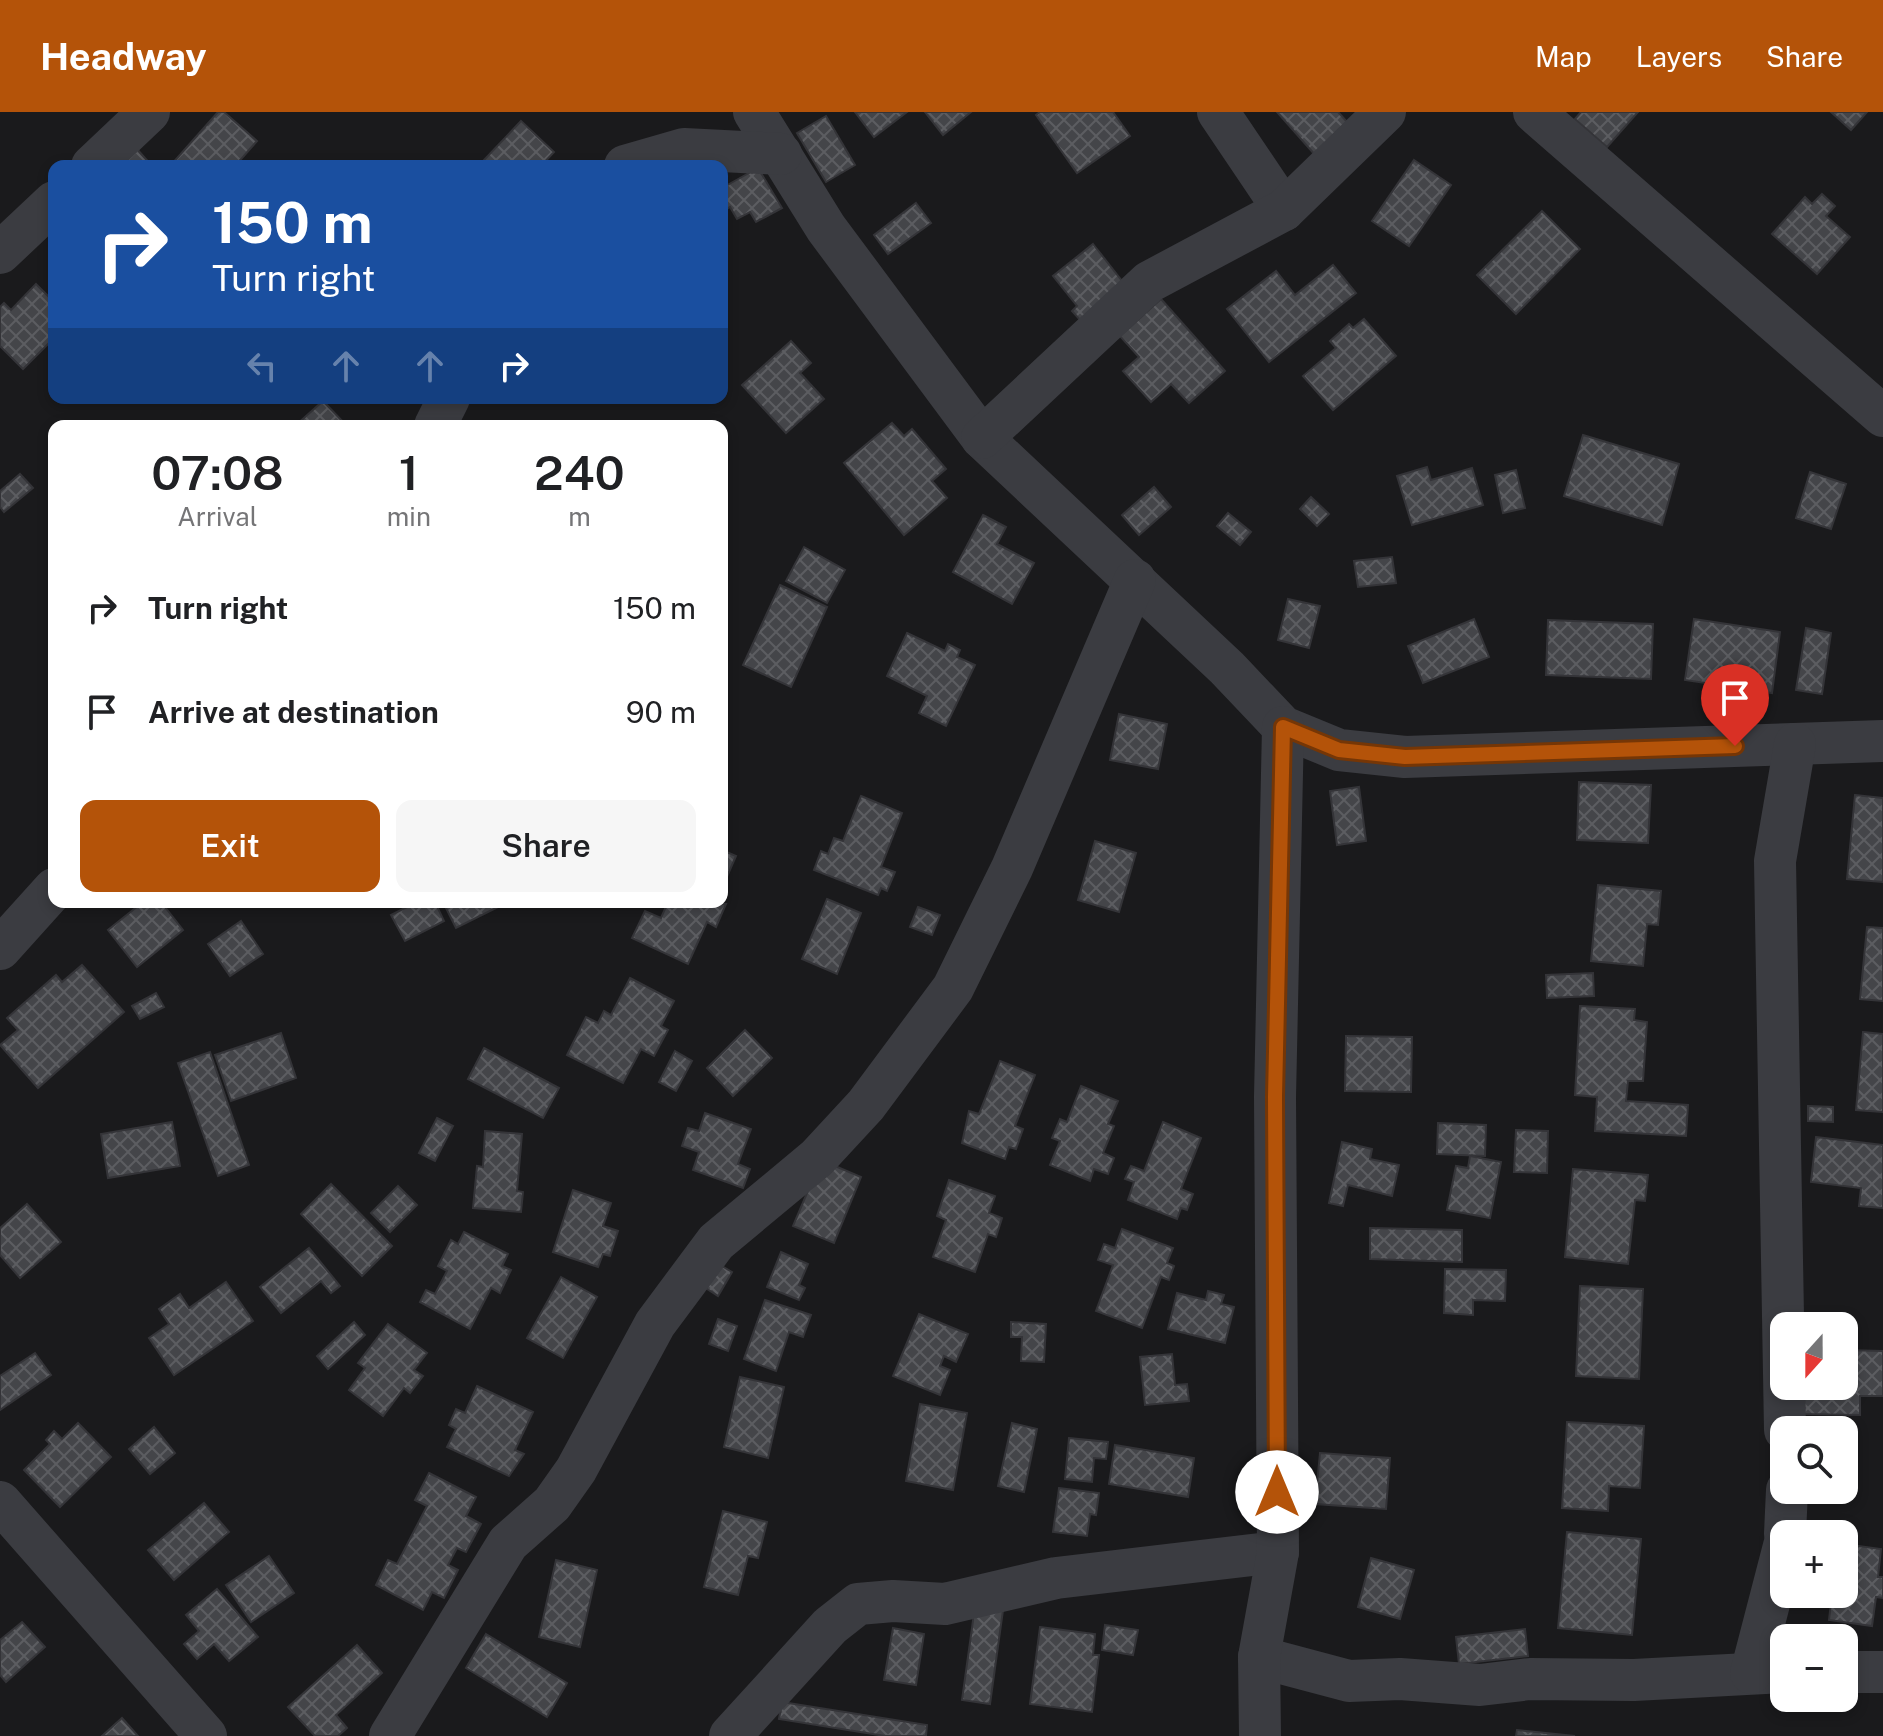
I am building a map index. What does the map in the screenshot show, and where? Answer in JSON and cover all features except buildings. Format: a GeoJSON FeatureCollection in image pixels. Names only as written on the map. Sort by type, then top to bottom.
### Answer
{"type":"FeatureCollection","features":[{"type":"Feature","properties":{"kind":"street"},"geometry":{"type":"LineString","coordinates":[[98,160],[149,112]]}},
{"type":"Feature","properties":{"kind":"street"},"geometry":{"type":"LineString","coordinates":[[754,112],[826,228],[982,438],[1135,580],[1283,727],[1339,750],[1405,757],[1883,741]]}},
{"type":"Feature","properties":{"kind":"street"},"geometry":{"type":"LineString","coordinates":[[1218,112],[1284,210]]}},
{"type":"Feature","properties":{"kind":"street"},"geometry":{"type":"LineString","coordinates":[[982,438],[1149,282],[1284,210],[1385,112]]}},
{"type":"Feature","properties":{"kind":"street"},"geometry":{"type":"LineString","coordinates":[[1534,112],[1883,416]]}},
{"type":"Feature","properties":{"kind":"street"},"geometry":{"type":"LineString","coordinates":[[646,160],[684,149],[781,154]]}},
{"type":"Feature","properties":{"kind":"street"},"geometry":{"type":"LineString","coordinates":[[0,253],[48,208]]}},
{"type":"Feature","properties":{"kind":"street"},"geometry":{"type":"LineString","coordinates":[[390,1736],[508,1543],[552,1504],[576,1470],[655,1324],[716,1242],[817,1158],[866,1105],[953,988],[1012,868],[1135,580]]}},
{"type":"Feature","properties":{"kind":"street"},"geometry":{"type":"LineString","coordinates":[[1260,1736],[1259,1657],[1278,1552],[1275,1097],[1283,727]]}},
{"type":"Feature","properties":{"kind":"street"},"geometry":{"type":"LineString","coordinates":[[1785,1416],[1775,861],[1795,744]]}},
{"type":"Feature","properties":{"kind":"street"},"geometry":{"type":"LineString","coordinates":[[0,949],[48,896]]}},
{"type":"Feature","properties":{"kind":"street"},"geometry":{"type":"LineString","coordinates":[[0,1502],[206,1736]]}},
{"type":"Feature","properties":{"kind":"street"},"geometry":{"type":"LineString","coordinates":[[730,1736],[830,1626],[858,1604],[893,1601],[945,1604],[1056,1578],[1278,1552]]}},
{"type":"Feature","properties":{"kind":"street"},"geometry":{"type":"LineString","coordinates":[[1259,1657],[1349,1681],[1400,1679],[1480,1685],[1530,1679],[1634,1680],[1767,1672],[1776,1608]]}},
{"type":"Feature","properties":{"kind":"street"},"geometry":{"type":"LineString","coordinates":[[1858,1672],[1883,1672]]}},
{"type":"Feature","properties":{"kind":"route"},"geometry":{"type":"LineString","coordinates":[[1277,1492],[1275,1097],[1283,727],[1339,750],[1405,757],[1735,746]]}}]}
